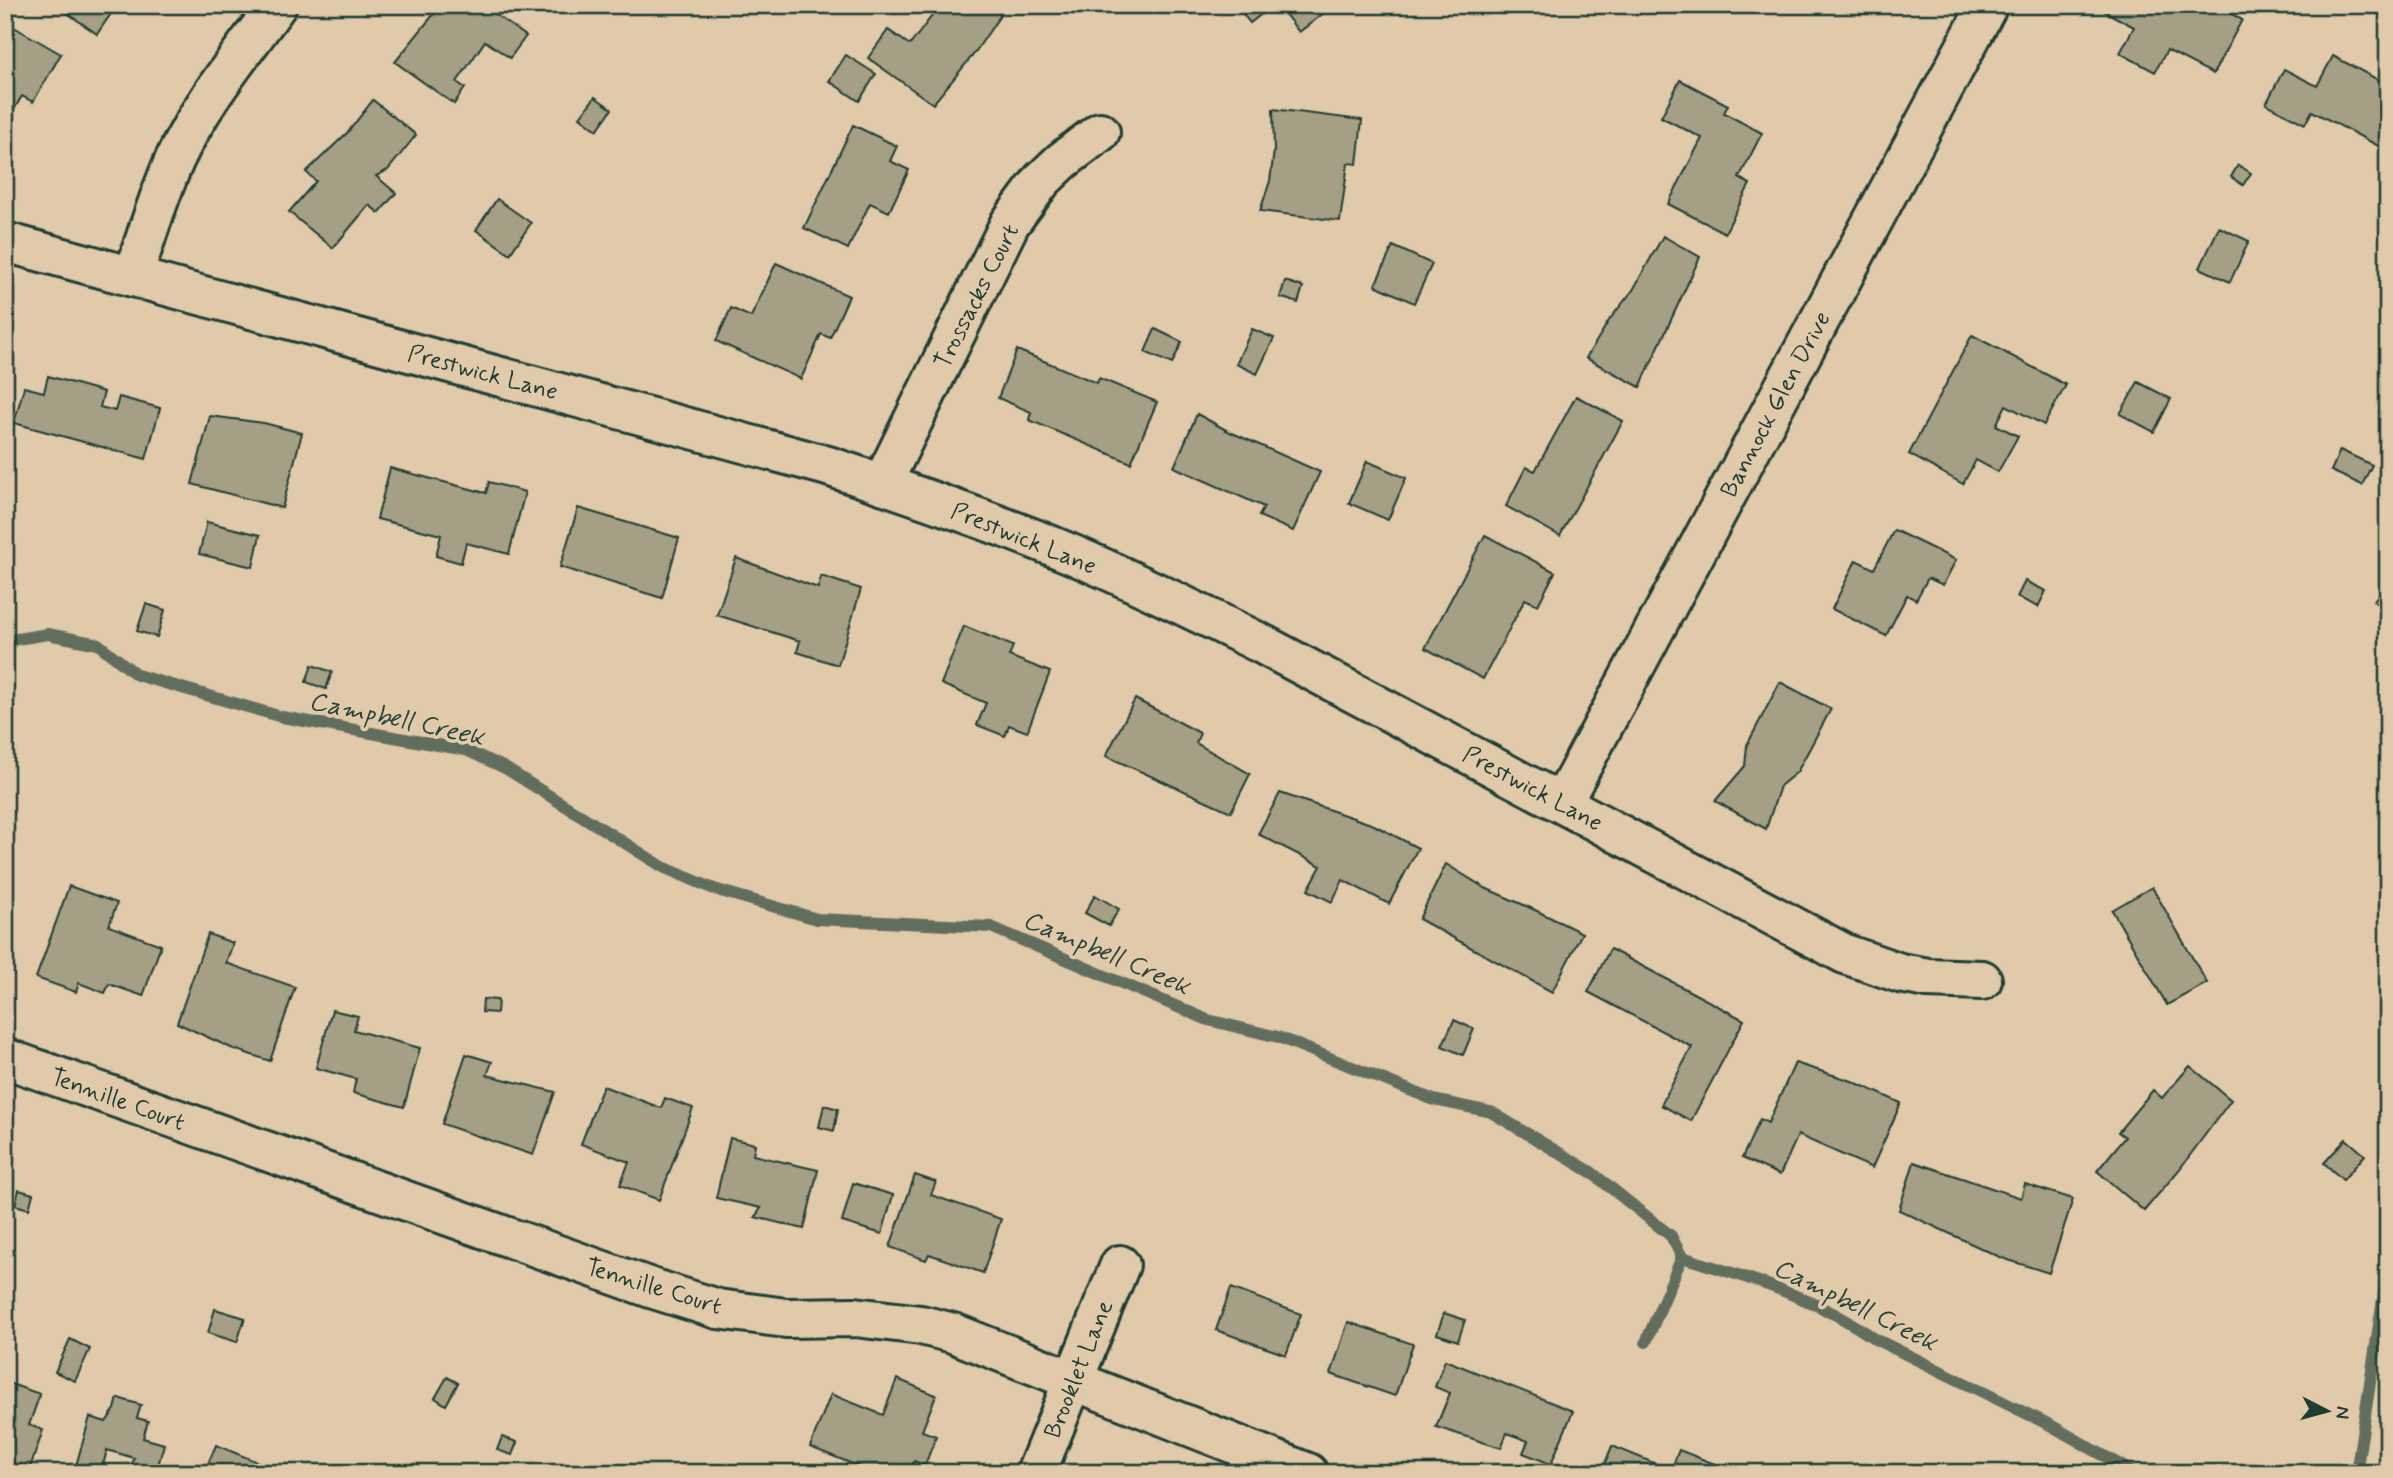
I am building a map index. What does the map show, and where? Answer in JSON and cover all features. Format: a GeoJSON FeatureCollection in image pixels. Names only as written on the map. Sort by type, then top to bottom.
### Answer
{"type":"FeatureCollection","features":[{"type":"Feature","properties":{"kind":"street"},"geometry":{"type":"LineString","coordinates":[[133,277],[162,189],[176,157],[207,100],[277,5]]}},
{"type":"Feature","properties":{"kind":"street","name":"Bannock Glen Drive"},"geometry":{"type":"LineString","coordinates":[[1562,803],[1988,5]]}},
{"type":"Feature","properties":{"kind":"street","name":"Trossacks Court"},"geometry":{"type":"LineString","coordinates":[[882,484],[1010,223],[1042,180],[1100,132]]}},
{"type":"Feature","properties":{"kind":"street","name":"Prestwick Lane"},"geometry":{"type":"LineString","coordinates":[[5,242],[788,455],[882,484],[1064,551],[1182,604],[1845,954],[1928,978],[1982,980]]}},
{"type":"Feature","properties":{"kind":"street","name":"Tennille Court"},"geometry":{"type":"LineString","coordinates":[[5,1058],[651,1289],[718,1309],[786,1318],[855,1317],[921,1325],[953,1333],[1308,1473]]}},
{"type":"Feature","properties":{"kind":"street","name":"Brooklet Lane"},"geometry":{"type":"LineString","coordinates":[[1036,1473],[1120,1265]]}},
{"type":"Feature","properties":{"kind":"building"},"geometry":{"type":"Polygon","coordinates":[[[56,5],[117,5],[97,34],[56,5]]]}},
{"type":"Feature","properties":{"kind":"building"},"geometry":{"type":"Polygon","coordinates":[[[441,5],[482,5],[526,36],[510,58],[485,41],[457,82],[465,88],[454,104],[395,62],[441,5]]]}},
{"type":"Feature","properties":{"kind":"building"},"geometry":{"type":"Polygon","coordinates":[[[940,5],[988,5],[1001,14],[974,54],[933,104],[868,58],[888,30],[910,45],[940,5]]]}},
{"type":"Feature","properties":{"kind":"building"},"geometry":{"type":"Polygon","coordinates":[[[1236,5],[1273,5],[1250,23],[1236,5]]]}},
{"type":"Feature","properties":{"kind":"building"},"geometry":{"type":"Polygon","coordinates":[[[1278,5],[1328,5],[1331,8],[1299,32],[1278,5]]]}},
{"type":"Feature","properties":{"kind":"building"},"geometry":{"type":"Polygon","coordinates":[[[2093,5],[2216,5],[2242,20],[2213,74],[2167,50],[2155,72],[2120,53],[2134,27],[2093,5]]]}},
{"type":"Feature","properties":{"kind":"building"},"geometry":{"type":"Polygon","coordinates":[[[7,23],[61,54],[33,102],[22,96],[5,125],[7,23]]]}},
{"type":"Feature","properties":{"kind":"building"},"geometry":{"type":"Polygon","coordinates":[[[846,55],[876,74],[859,101],[829,81],[846,55]]]}},
{"type":"Feature","properties":{"kind":"building"},"geometry":{"type":"Polygon","coordinates":[[[2333,56],[2388,85],[2388,151],[2312,111],[2305,124],[2266,104],[2284,69],[2317,86],[2333,56]]]}},
{"type":"Feature","properties":{"kind":"building"},"geometry":{"type":"Polygon","coordinates":[[[1680,80],[1728,105],[1724,113],[1762,133],[1739,178],[1750,184],[1725,233],[1668,204],[1702,138],[1661,117],[1680,80]]]}},
{"type":"Feature","properties":{"kind":"building"},"geometry":{"type":"Polygon","coordinates":[[[595,97],[612,109],[597,130],[580,117],[595,97]]]}},
{"type":"Feature","properties":{"kind":"building"},"geometry":{"type":"Polygon","coordinates":[[[373,100],[416,135],[388,170],[376,176],[396,193],[379,213],[369,205],[333,248],[289,212],[316,181],[306,172],[348,132],[373,100]]]}},
{"type":"Feature","properties":{"kind":"building"},"geometry":{"type":"Polygon","coordinates":[[[1273,109],[1362,120],[1357,164],[1348,163],[1340,221],[1260,211],[1270,181],[1274,151],[1273,109]]]}},
{"type":"Feature","properties":{"kind":"building"},"geometry":{"type":"Polygon","coordinates":[[[853,125],[897,146],[890,161],[909,170],[889,212],[870,203],[848,249],[804,228],[853,125]]]}},
{"type":"Feature","properties":{"kind":"building"},"geometry":{"type":"Polygon","coordinates":[[[2238,165],[2251,173],[2243,185],[2231,177],[2238,165]]]}},
{"type":"Feature","properties":{"kind":"building"},"geometry":{"type":"Polygon","coordinates":[[[497,199],[531,223],[510,254],[476,230],[497,199]]]}},
{"type":"Feature","properties":{"kind":"building"},"geometry":{"type":"Polygon","coordinates":[[[2219,227],[2249,241],[2230,282],[2200,268],[2219,227]]]}},
{"type":"Feature","properties":{"kind":"building"},"geometry":{"type":"Polygon","coordinates":[[[1663,236],[1700,257],[1640,387],[1586,358],[1610,319],[1633,290],[1663,236]]]}},
{"type":"Feature","properties":{"kind":"building"},"geometry":{"type":"Polygon","coordinates":[[[1393,246],[1432,264],[1414,303],[1375,285],[1393,246]]]}},
{"type":"Feature","properties":{"kind":"building"},"geometry":{"type":"Polygon","coordinates":[[[776,263],[849,296],[830,338],[821,334],[801,379],[716,341],[731,308],[751,317],[776,263]]]}},
{"type":"Feature","properties":{"kind":"building"},"geometry":{"type":"Polygon","coordinates":[[[1285,281],[1303,287],[1298,303],[1280,297],[1285,281]]]}},
{"type":"Feature","properties":{"kind":"building"},"geometry":{"type":"Polygon","coordinates":[[[1155,329],[1182,342],[1172,364],[1145,352],[1155,329]]]}},
{"type":"Feature","properties":{"kind":"building"},"geometry":{"type":"Polygon","coordinates":[[[1252,329],[1274,338],[1257,374],[1236,364],[1252,329]]]}},
{"type":"Feature","properties":{"kind":"building"},"geometry":{"type":"Polygon","coordinates":[[[1972,335],[2066,385],[2044,425],[2006,405],[1996,425],[2018,436],[1998,472],[1976,460],[1963,484],[1909,454],[1972,335]]]}},
{"type":"Feature","properties":{"kind":"building"},"geometry":{"type":"Polygon","coordinates":[[[1017,350],[1097,383],[1099,378],[1157,402],[1131,463],[1029,420],[1031,412],[998,398],[1017,350]]]}},
{"type":"Feature","properties":{"kind":"building"},"geometry":{"type":"Polygon","coordinates":[[[48,376],[104,392],[100,407],[115,411],[119,397],[160,408],[146,459],[14,423],[24,387],[44,392],[48,376]]]}},
{"type":"Feature","properties":{"kind":"building"},"geometry":{"type":"Polygon","coordinates":[[[2138,382],[2171,399],[2154,432],[2120,414],[2138,382]]]}},
{"type":"Feature","properties":{"kind":"building"},"geometry":{"type":"Polygon","coordinates":[[[1576,396],[1623,421],[1560,536],[1506,506],[1526,467],[1535,471],[1576,396]]]}},
{"type":"Feature","properties":{"kind":"building"},"geometry":{"type":"Polygon","coordinates":[[[1197,414],[1228,431],[1320,472],[1293,531],[1259,516],[1264,507],[1174,467],[1197,414]]]}},
{"type":"Feature","properties":{"kind":"building"},"geometry":{"type":"Polygon","coordinates":[[[210,416],[264,423],[302,433],[282,508],[192,484],[210,416]]]}},
{"type":"Feature","properties":{"kind":"building"},"geometry":{"type":"Polygon","coordinates":[[[2340,450],[2372,465],[2362,485],[2331,471],[2340,450]]]}},
{"type":"Feature","properties":{"kind":"building"},"geometry":{"type":"Polygon","coordinates":[[[1367,461],[1406,478],[1388,520],[1349,503],[1367,461]]]}},
{"type":"Feature","properties":{"kind":"building"},"geometry":{"type":"Polygon","coordinates":[[[390,468],[486,493],[489,482],[525,492],[509,554],[466,543],[461,563],[436,556],[441,535],[377,519],[390,468]]]}},
{"type":"Feature","properties":{"kind":"building"},"geometry":{"type":"Polygon","coordinates":[[[578,508],[679,538],[662,598],[560,567],[578,508]]]}},
{"type":"Feature","properties":{"kind":"building"},"geometry":{"type":"Polygon","coordinates":[[[207,522],[260,535],[253,567],[199,554],[207,522]]]}},
{"type":"Feature","properties":{"kind":"building"},"geometry":{"type":"Polygon","coordinates":[[[1894,530],[1956,560],[1943,585],[1928,578],[1916,600],[1907,595],[1886,636],[1832,609],[1856,560],[1874,569],[1894,530]]]}},
{"type":"Feature","properties":{"kind":"building"},"geometry":{"type":"Polygon","coordinates":[[[1485,535],[1555,572],[1538,605],[1525,599],[1483,679],[1425,648],[1485,535]]]}},
{"type":"Feature","properties":{"kind":"building"},"geometry":{"type":"Polygon","coordinates":[[[736,558],[818,588],[821,576],[861,589],[838,665],[797,652],[800,641],[717,615],[736,558]]]}},
{"type":"Feature","properties":{"kind":"building"},"geometry":{"type":"Polygon","coordinates":[[[2025,581],[2046,591],[2038,607],[2017,597],[2025,581]]]}},
{"type":"Feature","properties":{"kind":"building"},"geometry":{"type":"Polygon","coordinates":[[[2388,585],[2388,610],[2373,601],[2388,585]]]}},
{"type":"Feature","properties":{"kind":"building"},"geometry":{"type":"Polygon","coordinates":[[[146,604],[165,610],[157,637],[137,631],[146,604]]]}},
{"type":"Feature","properties":{"kind":"building"},"geometry":{"type":"Polygon","coordinates":[[[964,626],[1013,646],[1009,656],[1050,672],[1027,732],[1009,725],[1005,736],[977,725],[986,703],[941,684],[964,626]]]}},
{"type":"Feature","properties":{"kind":"building"},"geometry":{"type":"Polygon","coordinates":[[[312,665],[332,672],[326,689],[306,682],[312,665]]]}},
{"type":"Feature","properties":{"kind":"building"},"geometry":{"type":"Polygon","coordinates":[[[1780,682],[1831,709],[1797,772],[1780,786],[1766,829],[1715,801],[1745,766],[1747,745],[1780,682]]]}},
{"type":"Feature","properties":{"kind":"building"},"geometry":{"type":"Polygon","coordinates":[[[1135,699],[1200,733],[1196,743],[1250,774],[1231,812],[1106,756],[1135,699]]]}},
{"type":"Feature","properties":{"kind":"building"},"geometry":{"type":"Polygon","coordinates":[[[1280,793],[1374,825],[1418,848],[1389,904],[1343,880],[1332,902],[1308,890],[1321,866],[1258,834],[1280,793]]]}},
{"type":"Feature","properties":{"kind":"building"},"geometry":{"type":"Polygon","coordinates":[[[1446,864],[1485,888],[1582,933],[1552,992],[1419,919],[1446,864]]]}},
{"type":"Feature","properties":{"kind":"building"},"geometry":{"type":"Polygon","coordinates":[[[69,886],[117,903],[109,926],[161,945],[143,996],[109,984],[105,993],[79,983],[76,992],[36,978],[69,886]]]}},
{"type":"Feature","properties":{"kind":"building"},"geometry":{"type":"Polygon","coordinates":[[[2152,887],[2207,983],[2167,1005],[2112,910],[2152,887]]]}},
{"type":"Feature","properties":{"kind":"building"},"geometry":{"type":"Polygon","coordinates":[[[1095,895],[1119,909],[1109,926],[1085,913],[1095,895]]]}},
{"type":"Feature","properties":{"kind":"building"},"geometry":{"type":"Polygon","coordinates":[[[5,897],[15,901],[5,930],[5,897]]]}},
{"type":"Feature","properties":{"kind":"building"},"geometry":{"type":"Polygon","coordinates":[[[208,934],[233,943],[226,963],[295,987],[270,1061],[231,1048],[177,1023],[208,934]]]}},
{"type":"Feature","properties":{"kind":"building"},"geometry":{"type":"Polygon","coordinates":[[[1610,949],[1744,1020],[1691,1121],[1661,1105],[1692,1047],[1588,992],[1610,949]]]}},
{"type":"Feature","properties":{"kind":"building"},"geometry":{"type":"Polygon","coordinates":[[[483,999],[498,1000],[497,1013],[482,1012],[483,999]]]}},
{"type":"Feature","properties":{"kind":"building"},"geometry":{"type":"Polygon","coordinates":[[[332,1010],[358,1016],[354,1030],[420,1048],[404,1107],[353,1093],[356,1079],[316,1068],[332,1010]]]}},
{"type":"Feature","properties":{"kind":"building"},"geometry":{"type":"Polygon","coordinates":[[[1454,1020],[1474,1029],[1463,1055],[1442,1046],[1454,1020]]]}},
{"type":"Feature","properties":{"kind":"building"},"geometry":{"type":"Polygon","coordinates":[[[466,1054],[492,1062],[487,1075],[555,1092],[533,1155],[442,1124],[466,1054]]]}},
{"type":"Feature","properties":{"kind":"building"},"geometry":{"type":"Polygon","coordinates":[[[1795,1063],[1852,1081],[1901,1103],[1872,1168],[1798,1135],[1780,1175],[1742,1158],[1760,1119],[1768,1123],[1795,1063]]]}},
{"type":"Feature","properties":{"kind":"building"},"geometry":{"type":"Polygon","coordinates":[[[2190,1066],[2231,1100],[2179,1170],[2144,1211],[2097,1171],[2125,1137],[2118,1132],[2153,1090],[2162,1098],[2190,1066]]]}},
{"type":"Feature","properties":{"kind":"building"},"geometry":{"type":"Polygon","coordinates":[[[603,1086],[661,1108],[665,1098],[693,1108],[659,1200],[620,1185],[629,1162],[581,1144],[603,1086]]]}},
{"type":"Feature","properties":{"kind":"building"},"geometry":{"type":"Polygon","coordinates":[[[824,1105],[838,1109],[834,1131],[819,1127],[824,1105]]]}},
{"type":"Feature","properties":{"kind":"building"},"geometry":{"type":"Polygon","coordinates":[[[730,1138],[755,1144],[753,1155],[818,1170],[804,1229],[755,1217],[761,1208],[716,1198],[730,1138]]]}},
{"type":"Feature","properties":{"kind":"building"},"geometry":{"type":"Polygon","coordinates":[[[2346,1139],[2365,1155],[2343,1180],[2324,1163],[2346,1139]]]}},
{"type":"Feature","properties":{"kind":"building"},"geometry":{"type":"Polygon","coordinates":[[[1914,1162],[2021,1198],[2025,1184],[2073,1199],[2049,1273],[2002,1258],[1899,1210],[1914,1162]]]}},
{"type":"Feature","properties":{"kind":"building"},"geometry":{"type":"Polygon","coordinates":[[[915,1175],[936,1182],[931,1195],[1001,1219],[983,1273],[929,1254],[926,1260],[890,1247],[915,1175]]]}},
{"type":"Feature","properties":{"kind":"building"},"geometry":{"type":"Polygon","coordinates":[[[853,1183],[893,1195],[882,1234],[842,1222],[853,1183]]]}},
{"type":"Feature","properties":{"kind":"building"},"geometry":{"type":"Polygon","coordinates":[[[19,1190],[33,1194],[29,1209],[15,1205],[19,1190]]]}},
{"type":"Feature","properties":{"kind":"building"},"geometry":{"type":"Polygon","coordinates":[[[1231,1288],[1301,1314],[1286,1355],[1216,1330],[1231,1288]]]}},
{"type":"Feature","properties":{"kind":"building"},"geometry":{"type":"Polygon","coordinates":[[[215,1309],[245,1318],[237,1342],[208,1333],[215,1309]]]}},
{"type":"Feature","properties":{"kind":"building"},"geometry":{"type":"Polygon","coordinates":[[[1444,1313],[1465,1320],[1458,1341],[1437,1334],[1444,1313]]]}},
{"type":"Feature","properties":{"kind":"building"},"geometry":{"type":"Polygon","coordinates":[[[1348,1322],[1413,1344],[1395,1396],[1331,1374],[1348,1322]]]}},
{"type":"Feature","properties":{"kind":"building"},"geometry":{"type":"Polygon","coordinates":[[[70,1339],[90,1349],[75,1381],[55,1372],[70,1339]]]}},
{"type":"Feature","properties":{"kind":"building"},"geometry":{"type":"Polygon","coordinates":[[[1445,1360],[1573,1411],[1551,1464],[1523,1453],[1528,1441],[1507,1433],[1501,1448],[1436,1427],[1450,1393],[1435,1387],[1445,1360]]]}},
{"type":"Feature","properties":{"kind":"building"},"geometry":{"type":"Polygon","coordinates":[[[447,1377],[458,1383],[446,1405],[435,1398],[447,1377]]]}},
{"type":"Feature","properties":{"kind":"building"},"geometry":{"type":"Polygon","coordinates":[[[897,1379],[936,1395],[922,1431],[936,1436],[925,1465],[914,1461],[909,1473],[875,1473],[810,1447],[831,1394],[883,1415],[897,1379]]]}},
{"type":"Feature","properties":{"kind":"building"},"geometry":{"type":"Polygon","coordinates":[[[5,1382],[40,1394],[29,1425],[43,1430],[29,1471],[5,1462],[5,1382]]]}},
{"type":"Feature","properties":{"kind":"building"},"geometry":{"type":"Polygon","coordinates":[[[118,1398],[141,1405],[137,1418],[148,1421],[143,1438],[164,1444],[156,1473],[130,1470],[134,1458],[107,1450],[101,1473],[75,1469],[90,1417],[106,1422],[115,1409],[118,1398]]]}},
{"type":"Feature","properties":{"kind":"building"},"geometry":{"type":"Polygon","coordinates":[[[502,1437],[517,1442],[512,1455],[497,1450],[502,1437]]]}},
{"type":"Feature","properties":{"kind":"building"},"geometry":{"type":"Polygon","coordinates":[[[216,1445],[284,1473],[204,1473],[216,1445]]]}},
{"type":"Feature","properties":{"kind":"building"},"geometry":{"type":"Polygon","coordinates":[[[1612,1446],[1671,1470],[1679,1450],[1728,1469],[1727,1473],[1601,1473],[1612,1446]]]}},
{"type":"Feature","properties":{"kind":"waterway","name":"Campbell Creek"},"geometry":{"type":"LineString","coordinates":[[5,641],[48,634],[98,644],[137,675],[282,717],[466,750],[505,768],[663,867],[714,889],[817,919],[991,927],[1208,1020],[1278,1037],[1434,1100],[1491,1112],[1591,1172],[1671,1236],[1682,1257],[1807,1301],[1875,1339],[2052,1426],[2134,1473]]}},
{"type":"Feature","properties":{"kind":"waterway"},"geometry":{"type":"LineString","coordinates":[[1646,1342],[1682,1257]]}},
{"type":"Feature","properties":{"kind":"waterway"},"geometry":{"type":"LineString","coordinates":[[2356,1473],[2388,1267]]}}]}
